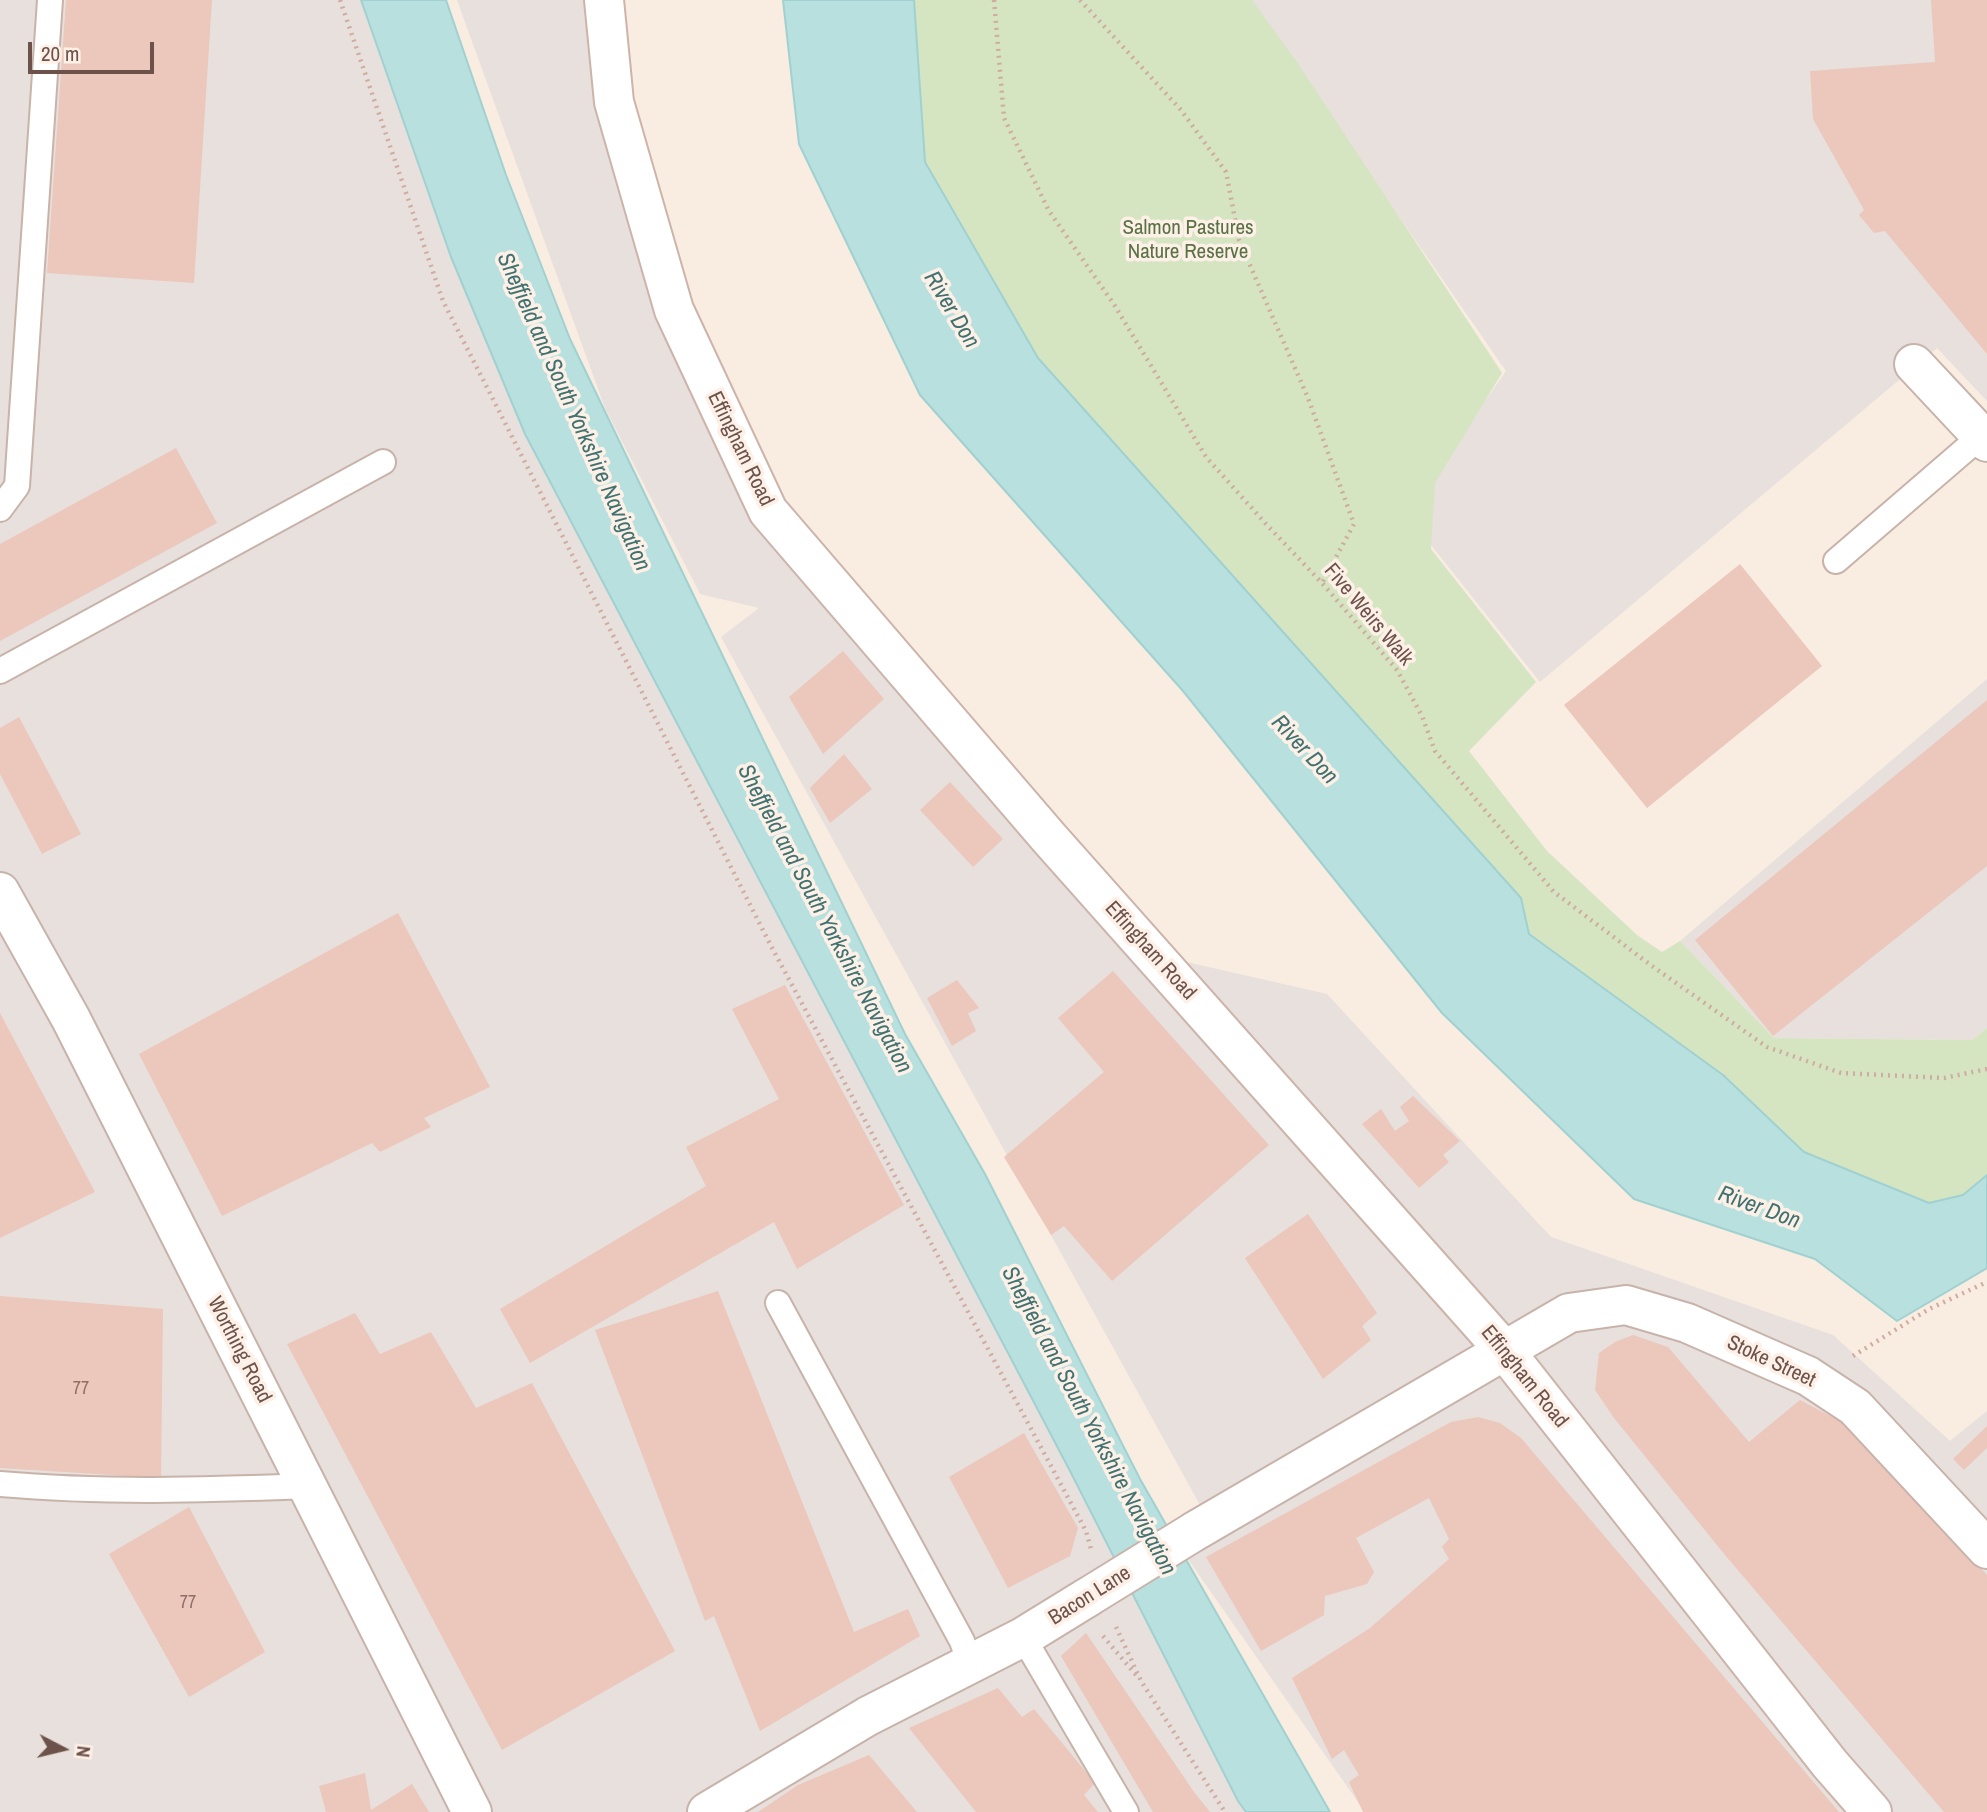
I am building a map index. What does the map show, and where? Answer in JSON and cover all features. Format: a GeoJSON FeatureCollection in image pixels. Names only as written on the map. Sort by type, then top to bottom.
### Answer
{"type":"FeatureCollection","features":[{"type":"Feature","properties":{"kind":"street","name":"Effingham Road"},"geometry":{"type":"LineString","coordinates":[[604,0],[614,102],[674,310],[768,511],[1050,839],[1505,1351],[1830,1764],[1871,1812]]}},
{"type":"Feature","properties":{"kind":"street"},"geometry":{"type":"LineString","coordinates":[[1914,364],[1984,439]]}},
{"type":"Feature","properties":{"kind":"street","name":"Worthing Road"},"geometry":{"type":"LineString","coordinates":[[0,892],[71,1019],[472,1812]]}},
{"type":"Feature","properties":{"kind":"street","name":"Stoke Street"},"geometry":{"type":"LineString","coordinates":[[1505,1351],[1569,1313],[1626,1304],[1687,1324],[1808,1376],[1855,1407],[1987,1549]]}},
{"type":"Feature","properties":{"kind":"street","name":"Bacon Lane"},"geometry":{"type":"LineString","coordinates":[[707,1812],[868,1716],[1023,1637],[1195,1531],[1505,1351]]}},
{"type":"Feature","properties":{"kind":"lane"},"geometry":{"type":"LineString","coordinates":[[0,509],[17,486],[50,0]]}},
{"type":"Feature","properties":{"kind":"lane"},"geometry":{"type":"LineString","coordinates":[[1836,561],[1984,439]]}},
{"type":"Feature","properties":{"kind":"lane"},"geometry":{"type":"LineString","coordinates":[[0,671],[383,462]]}},
{"type":"Feature","properties":{"kind":"lane"},"geometry":{"type":"LineString","coordinates":[[778,1303],[962,1642],[970,1664]]}},
{"type":"Feature","properties":{"kind":"lane"},"geometry":{"type":"LineString","coordinates":[[0,1484],[63,1489],[190,1491],[307,1486]]}},
{"type":"Feature","properties":{"kind":"lane"},"geometry":{"type":"LineString","coordinates":[[1023,1637],[1126,1812]]}},
{"type":"Feature","properties":{"kind":"path"},"geometry":{"type":"LineString","coordinates":[[340,0],[443,301],[765,934],[1086,1531],[1093,1554]]}},
{"type":"Feature","properties":{"kind":"path","name":"Five Weirs Walk"},"geometry":{"type":"LineString","coordinates":[[994,0],[1004,118],[1049,211],[1115,306],[1206,457],[1322,583],[1397,670],[1422,716],[1435,751],[1554,892],[1652,966],[1767,1046],[1841,1073],[1944,1078],[1985,1069]]}},
{"type":"Feature","properties":{"kind":"path"},"geometry":{"type":"LineString","coordinates":[[1080,0],[1181,110],[1226,172],[1239,240],[1308,398],[1354,524],[1322,583]]}},
{"type":"Feature","properties":{"kind":"path"},"geometry":{"type":"LineString","coordinates":[[1821,1385],[1842,1364],[1864,1349],[1929,1309],[1987,1282]]}},
{"type":"Feature","properties":{"kind":"path"},"geometry":{"type":"LineString","coordinates":[[1082,1600],[1141,1681],[1226,1812]]}},
{"type":"Feature","properties":{"kind":"path"},"geometry":{"type":"LineString","coordinates":[[1115,1625],[1141,1681]]}},
{"type":"Feature","properties":{"kind":"shaded area"},"geometry":{"type":"Polygon","coordinates":[[[0,0],[361,0],[451,257],[525,434],[1069,1469],[1246,1812],[0,1812],[0,0]]]}},
{"type":"Feature","properties":{"kind":"shaded area"},"geometry":{"type":"Polygon","coordinates":[[[457,0],[604,0],[609,80],[763,522],[1134,950],[1327,994],[1551,1237],[1833,1335],[1950,1441],[1987,1411],[1987,1812],[1365,1812],[1178,1545],[1205,1514],[721,637],[759,608],[700,594],[605,408],[457,0]]]}},
{"type":"Feature","properties":{"kind":"shaded area"},"geometry":{"type":"Polygon","coordinates":[[[1249,0],[1987,0],[1987,401],[1937,348],[1540,682],[1431,545],[1429,481],[1506,371],[1249,0]]]}},
{"type":"Feature","properties":{"kind":"shaded area"},"geometry":{"type":"Polygon","coordinates":[[[1987,679],[1987,1028],[1972,1040],[1774,1038],[1680,941],[1987,679]]]}},
{"type":"Feature","properties":{"kind":"green space","name":"Salmon Pastures Nature Reserve"},"geometry":{"type":"Polygon","coordinates":[[[914,0],[1252,0],[1299,65],[1502,373],[1435,483],[1431,549],[1536,682],[1469,751],[1547,851],[1637,935],[1662,952],[1680,941],[1774,1038],[1972,1040],[1987,1028],[1987,1175],[1963,1195],[1929,1203],[1804,1152],[1723,1075],[1529,934],[1520,897],[1038,358],[925,162],[914,0]]]}},
{"type":"Feature","properties":{"kind":"water","name":"Sheffield and South Yorkshire Navigation"},"geometry":{"type":"Polygon","coordinates":[[[361,0],[446,0],[506,175],[570,339],[905,1034],[985,1174],[1140,1479],[1330,1812],[1246,1812],[1238,1801],[1069,1469],[525,434],[451,257],[361,0]]]}},
{"type":"Feature","properties":{"kind":"water","name":"River Don"},"geometry":{"type":"Polygon","coordinates":[[[783,0],[914,0],[925,162],[1038,358],[1521,898],[1529,934],[1723,1075],[1804,1152],[1929,1203],[1963,1195],[1987,1175],[1987,1268],[1897,1321],[1815,1259],[1634,1199],[1442,1013],[1183,691],[920,395],[799,144],[783,0]]]}},
{"type":"Feature","properties":{"kind":"building"},"geometry":{"type":"Polygon","coordinates":[[[66,0],[212,0],[194,283],[47,273],[66,0]]]}},
{"type":"Feature","properties":{"kind":"building"},"geometry":{"type":"Polygon","coordinates":[[[1931,0],[1987,0],[1987,354],[1885,231],[1874,233],[1859,215],[1864,210],[1813,119],[1810,71],[1935,62],[1931,0]]]}},
{"type":"Feature","properties":{"kind":"building"},"geometry":{"type":"Polygon","coordinates":[[[176,448],[217,523],[0,641],[0,544],[176,448]]]}},
{"type":"Feature","properties":{"kind":"building"},"geometry":{"type":"Polygon","coordinates":[[[1740,564],[1822,666],[1647,808],[1564,705],[1740,564]]]}},
{"type":"Feature","properties":{"kind":"building"},"geometry":{"type":"Polygon","coordinates":[[[843,651],[884,699],[823,754],[789,697],[843,651]]]}},
{"type":"Feature","properties":{"kind":"building"},"geometry":{"type":"Polygon","coordinates":[[[1987,700],[1987,866],[1773,1036],[1695,940],[1987,700]]]}},
{"type":"Feature","properties":{"kind":"building"},"geometry":{"type":"Polygon","coordinates":[[[19,717],[81,834],[42,854],[0,774],[0,728],[19,717]]]}},
{"type":"Feature","properties":{"kind":"building"},"geometry":{"type":"Polygon","coordinates":[[[844,754],[872,789],[830,823],[810,788],[844,754]]]}},
{"type":"Feature","properties":{"kind":"building"},"geometry":{"type":"Polygon","coordinates":[[[950,782],[1003,839],[973,867],[920,810],[950,782]]]}},
{"type":"Feature","properties":{"kind":"building"},"geometry":{"type":"Polygon","coordinates":[[[398,913],[490,1087],[424,1118],[431,1127],[380,1152],[372,1143],[222,1216],[139,1054],[398,913]]]}},
{"type":"Feature","properties":{"kind":"building"},"geometry":{"type":"Polygon","coordinates":[[[1113,971],[1269,1145],[1112,1281],[1064,1226],[1051,1235],[1004,1157],[1104,1072],[1058,1018],[1113,971]]]}},
{"type":"Feature","properties":{"kind":"building"},"geometry":{"type":"Polygon","coordinates":[[[957,980],[979,1008],[968,1013],[976,1031],[952,1046],[927,998],[957,980]]]}},
{"type":"Feature","properties":{"kind":"building"},"geometry":{"type":"Polygon","coordinates":[[[785,985],[904,1205],[797,1269],[774,1222],[530,1363],[500,1309],[706,1186],[686,1147],[779,1099],[732,1009],[785,985]]]}},
{"type":"Feature","properties":{"kind":"building"},"geometry":{"type":"Polygon","coordinates":[[[0,1013],[95,1192],[0,1238],[0,1013]]]}},
{"type":"Feature","properties":{"kind":"building"},"geometry":{"type":"Polygon","coordinates":[[[1413,1096],[1460,1141],[1443,1155],[1449,1162],[1419,1188],[1362,1124],[1381,1109],[1395,1131],[1409,1121],[1400,1107],[1413,1096]]]}},
{"type":"Feature","properties":{"kind":"building"},"geometry":{"type":"Polygon","coordinates":[[[1308,1214],[1377,1313],[1362,1326],[1371,1340],[1323,1379],[1245,1258],[1308,1214]]]}},
{"type":"Feature","properties":{"kind":"building"},"geometry":{"type":"Polygon","coordinates":[[[718,1291],[854,1632],[908,1609],[920,1636],[760,1731],[714,1616],[705,1621],[595,1330],[718,1291]]]}},
{"type":"Feature","properties":{"kind":"building"},"geometry":{"type":"Polygon","coordinates":[[[0,1296],[163,1309],[161,1478],[0,1468],[0,1296]]]}},
{"type":"Feature","properties":{"kind":"building"},"geometry":{"type":"Polygon","coordinates":[[[355,1313],[380,1354],[431,1332],[476,1408],[532,1383],[675,1651],[502,1750],[287,1344],[355,1313]]]}},
{"type":"Feature","properties":{"kind":"building"},"geometry":{"type":"Polygon","coordinates":[[[1633,1335],[1668,1347],[1749,1442],[1800,1400],[1851,1427],[1987,1575],[1987,1812],[1944,1812],[1725,1555],[1614,1418],[1595,1390],[1599,1353],[1615,1342],[1633,1335]]]}},
{"type":"Feature","properties":{"kind":"building"},"geometry":{"type":"Polygon","coordinates":[[[1478,1417],[1500,1423],[1521,1438],[1839,1812],[1363,1812],[1349,1782],[1359,1775],[1344,1750],[1332,1759],[1292,1678],[1370,1628],[1449,1559],[1442,1547],[1449,1539],[1429,1498],[1356,1538],[1374,1572],[1367,1584],[1325,1596],[1324,1615],[1261,1651],[1206,1557],[1451,1422],[1478,1417]]]}},
{"type":"Feature","properties":{"kind":"building"},"geometry":{"type":"Polygon","coordinates":[[[1987,1426],[1987,1448],[1964,1470],[1953,1459],[1987,1426]]]}},
{"type":"Feature","properties":{"kind":"building"},"geometry":{"type":"Polygon","coordinates":[[[1024,1433],[1078,1528],[1070,1556],[1008,1588],[949,1477],[1024,1433]]]}},
{"type":"Feature","properties":{"kind":"building"},"geometry":{"type":"Polygon","coordinates":[[[189,1507],[265,1652],[189,1697],[109,1554],[189,1507]]]}},
{"type":"Feature","properties":{"kind":"building"},"geometry":{"type":"Polygon","coordinates":[[[1086,1633],[1210,1812],[1153,1812],[1061,1656],[1086,1633]]]}},
{"type":"Feature","properties":{"kind":"building"},"geometry":{"type":"Polygon","coordinates":[[[998,1688],[1022,1717],[1034,1709],[1095,1783],[1084,1795],[1098,1812],[976,1812],[909,1728],[998,1688]]]}},
{"type":"Feature","properties":{"kind":"building"},"geometry":{"type":"Polygon","coordinates":[[[869,1755],[917,1812],[758,1812],[798,1785],[869,1755]]]}},
{"type":"Feature","properties":{"kind":"building"},"geometry":{"type":"Polygon","coordinates":[[[365,1773],[371,1810],[412,1784],[429,1812],[326,1812],[319,1786],[365,1773]]]}}]}
